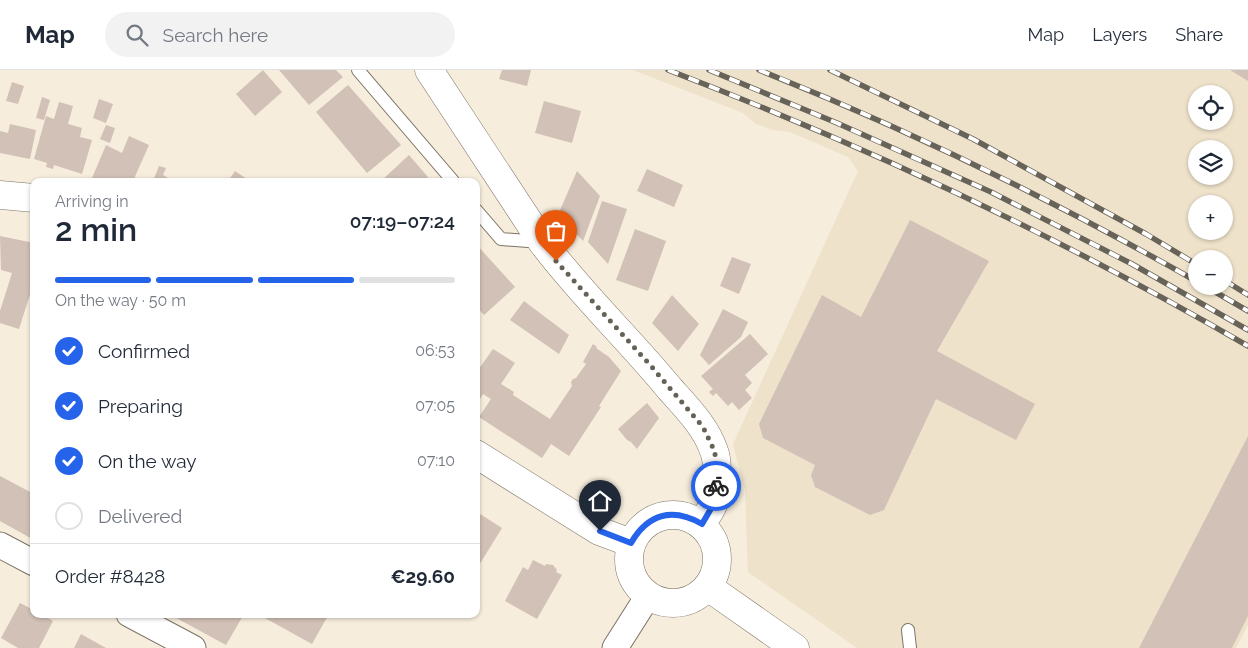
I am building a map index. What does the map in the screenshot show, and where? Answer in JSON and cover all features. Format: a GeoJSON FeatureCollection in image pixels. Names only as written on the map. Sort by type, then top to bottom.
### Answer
{"type":"FeatureCollection","features":[{"type":"Feature","properties":{"kind":"main road"},"geometry":{"type":"LineString","coordinates":[[429,70],[556,261],[651,366],[703,427],[715,452],[716,493],[712,507],[702,524]]}},
{"type":"Feature","properties":{"kind":"main road"},"geometry":{"type":"LineString","coordinates":[[0,195],[30,198]]}},
{"type":"Feature","properties":{"kind":"main road"},"geometry":{"type":"LineString","coordinates":[[480,457],[594,528],[631,543]]}},
{"type":"Feature","properties":{"kind":"main road"},"geometry":{"type":"LineString","coordinates":[[676,514],[690,517],[702,524],[711,535],[716,548],[718,562],[715,576],[708,588],[686,602],[672,604],[659,602],[648,596],[637,585],[630,572],[628,558],[631,543],[638,531],[649,522],[662,516],[676,514]]}},
{"type":"Feature","properties":{"kind":"main road"},"geometry":{"type":"LineString","coordinates":[[708,588],[795,648]]}},
{"type":"Feature","properties":{"kind":"street"},"geometry":{"type":"LineString","coordinates":[[0,545],[30,561]]}},
{"type":"Feature","properties":{"kind":"street"},"geometry":{"type":"LineString","coordinates":[[615,648],[648,596]]}},
{"type":"Feature","properties":{"kind":"street"},"geometry":{"type":"LineString","coordinates":[[137,618],[193,648]]}},
{"type":"Feature","properties":{"kind":"lane"},"geometry":{"type":"LineString","coordinates":[[358,70],[450,178]]}},
{"type":"Feature","properties":{"kind":"lane"},"geometry":{"type":"LineString","coordinates":[[480,215],[501,239],[542,242]]}},
{"type":"Feature","properties":{"kind":"lane"},"geometry":{"type":"LineString","coordinates":[[908,630],[910,648]]}},
{"type":"Feature","properties":{"kind":"shaded area"},"geometry":{"type":"Polygon","coordinates":[[[633,70],[1248,70],[1248,625],[1236,648],[857,648],[748,572],[745,491],[733,444],[858,171],[848,157],[790,132],[773,130],[756,124],[743,113],[633,70]]]}},
{"type":"Feature","properties":{"kind":"building"},"geometry":{"type":"Polygon","coordinates":[[[263,70],[282,92],[255,116],[236,94],[263,70]]]}},
{"type":"Feature","properties":{"kind":"building"},"geometry":{"type":"Polygon","coordinates":[[[279,70],[336,70],[343,77],[309,105],[279,70]]]}},
{"type":"Feature","properties":{"kind":"building"},"geometry":{"type":"Polygon","coordinates":[[[502,70],[531,70],[527,86],[499,79],[502,70]]]}},
{"type":"Feature","properties":{"kind":"building"},"geometry":{"type":"Polygon","coordinates":[[[1230,70],[1248,70],[1248,81],[1230,70]]]}},
{"type":"Feature","properties":{"kind":"building"},"geometry":{"type":"Polygon","coordinates":[[[12,82],[24,86],[18,104],[6,101],[12,82]]]}},
{"type":"Feature","properties":{"kind":"building"},"geometry":{"type":"Polygon","coordinates":[[[348,85],[401,145],[367,173],[316,112],[348,85]]]}},
{"type":"Feature","properties":{"kind":"building"},"geometry":{"type":"Polygon","coordinates":[[[42,97],[50,100],[44,120],[36,118],[42,97]]]}},
{"type":"Feature","properties":{"kind":"building"},"geometry":{"type":"Polygon","coordinates":[[[99,99],[113,104],[106,123],[93,118],[99,99]]]}},
{"type":"Feature","properties":{"kind":"building"},"geometry":{"type":"Polygon","coordinates":[[[544,101],[581,111],[572,143],[535,133],[544,101]]]}},
{"type":"Feature","properties":{"kind":"building"},"geometry":{"type":"Polygon","coordinates":[[[59,102],[73,106],[68,124],[82,128],[80,137],[92,140],[82,174],[54,165],[53,169],[46,167],[47,163],[34,159],[46,116],[54,119],[59,102]]]}},
{"type":"Feature","properties":{"kind":"building"},"geometry":{"type":"Polygon","coordinates":[[[10,124],[36,130],[30,159],[0,153],[0,131],[8,133],[10,124]]]}},
{"type":"Feature","properties":{"kind":"building"},"geometry":{"type":"Polygon","coordinates":[[[106,125],[115,128],[110,143],[100,139],[106,125]]]}},
{"type":"Feature","properties":{"kind":"building"},"geometry":{"type":"Polygon","coordinates":[[[129,136],[149,145],[134,178],[92,178],[106,145],[122,153],[129,136]]]}},
{"type":"Feature","properties":{"kind":"building"},"geometry":{"type":"Polygon","coordinates":[[[409,155],[428,177],[427,178],[384,178],[409,155]]]}},
{"type":"Feature","properties":{"kind":"building"},"geometry":{"type":"Polygon","coordinates":[[[159,166],[166,168],[163,175],[168,178],[154,178],[159,166]]]}},
{"type":"Feature","properties":{"kind":"building"},"geometry":{"type":"Polygon","coordinates":[[[647,169],[683,185],[674,207],[637,191],[647,169]]]}},
{"type":"Feature","properties":{"kind":"building"},"geometry":{"type":"Polygon","coordinates":[[[235,171],[246,178],[230,178],[235,171]]]}},
{"type":"Feature","properties":{"kind":"building"},"geometry":{"type":"Polygon","coordinates":[[[577,171],[600,196],[583,241],[558,215],[577,171]]]}},
{"type":"Feature","properties":{"kind":"building"},"geometry":{"type":"Polygon","coordinates":[[[602,201],[627,209],[608,264],[588,242],[602,201]]]}},
{"type":"Feature","properties":{"kind":"building"},"geometry":{"type":"Polygon","coordinates":[[[910,220],[989,261],[937,351],[1035,404],[1016,440],[936,399],[884,510],[870,515],[815,487],[811,475],[815,465],[763,438],[759,424],[822,295],[861,317],[910,220]]]}},
{"type":"Feature","properties":{"kind":"building"},"geometry":{"type":"Polygon","coordinates":[[[635,229],[666,241],[648,291],[616,280],[635,229]]]}},
{"type":"Feature","properties":{"kind":"building"},"geometry":{"type":"Polygon","coordinates":[[[0,236],[30,242],[30,295],[19,329],[0,323],[0,311],[12,273],[1,270],[0,236]]]}},
{"type":"Feature","properties":{"kind":"building"},"geometry":{"type":"Polygon","coordinates":[[[480,248],[515,287],[484,315],[480,310],[480,248]]]}},
{"type":"Feature","properties":{"kind":"building"},"geometry":{"type":"Polygon","coordinates":[[[732,257],[751,264],[739,294],[720,286],[732,257]]]}},
{"type":"Feature","properties":{"kind":"building"},"geometry":{"type":"Polygon","coordinates":[[[672,295],[699,324],[678,351],[652,323],[672,295]]]}},
{"type":"Feature","properties":{"kind":"building"},"geometry":{"type":"Polygon","coordinates":[[[524,301],[569,335],[559,354],[510,320],[524,301]]]}},
{"type":"Feature","properties":{"kind":"building"},"geometry":{"type":"Polygon","coordinates":[[[723,309],[748,322],[741,337],[709,365],[700,355],[723,309]]]}},
{"type":"Feature","properties":{"kind":"building"},"geometry":{"type":"Polygon","coordinates":[[[750,334],[768,354],[745,375],[752,383],[745,390],[752,398],[739,410],[732,402],[728,406],[716,393],[713,396],[709,392],[713,389],[701,376],[750,334]]]}},
{"type":"Feature","properties":{"kind":"building"},"geometry":{"type":"Polygon","coordinates":[[[593,344],[609,357],[621,371],[599,406],[601,407],[569,456],[551,444],[542,458],[480,418],[491,399],[483,394],[480,399],[480,367],[493,349],[515,363],[501,384],[514,392],[513,395],[550,419],[572,386],[571,382],[586,364],[583,362],[593,344]]]}},
{"type":"Feature","properties":{"kind":"building"},"geometry":{"type":"Polygon","coordinates":[[[647,403],[659,418],[637,449],[618,429],[647,403]]]}},
{"type":"Feature","properties":{"kind":"building"},"geometry":{"type":"Polygon","coordinates":[[[1248,436],[1248,616],[1232,648],[1139,648],[1248,436]]]}},
{"type":"Feature","properties":{"kind":"building"},"geometry":{"type":"Polygon","coordinates":[[[0,476],[30,492],[30,538],[0,521],[0,476]]]}},
{"type":"Feature","properties":{"kind":"building"},"geometry":{"type":"Polygon","coordinates":[[[480,514],[502,528],[480,564],[480,514]]]}},
{"type":"Feature","properties":{"kind":"building"},"geometry":{"type":"Polygon","coordinates":[[[533,560],[545,566],[546,564],[553,565],[557,570],[556,572],[562,575],[537,619],[505,601],[523,567],[528,570],[533,560]]]}},
{"type":"Feature","properties":{"kind":"building"},"geometry":{"type":"Polygon","coordinates":[[[20,603],[30,608],[30,618],[48,618],[53,621],[39,648],[18,648],[1,638],[20,603]]]}},
{"type":"Feature","properties":{"kind":"building"},"geometry":{"type":"Polygon","coordinates":[[[176,618],[242,618],[226,645],[176,618]]]}},
{"type":"Feature","properties":{"kind":"building"},"geometry":{"type":"Polygon","coordinates":[[[265,618],[327,618],[312,644],[265,618]]]}},
{"type":"Feature","properties":{"kind":"building"},"geometry":{"type":"Polygon","coordinates":[[[81,634],[106,648],[74,648],[81,634]]]}},
{"type":"Feature","properties":{"kind":"railway"},"geometry":{"type":"LineString","coordinates":[[668,70],[817,130],[964,196],[1107,268],[1248,346]]}},
{"type":"Feature","properties":{"kind":"railway"},"geometry":{"type":"LineString","coordinates":[[709,70],[837,123],[991,192],[1132,264],[1248,330]]}},
{"type":"Feature","properties":{"kind":"railway"},"geometry":{"type":"LineString","coordinates":[[759,70],[871,117],[981,168],[1143,251],[1188,276]]}},
{"type":"Feature","properties":{"kind":"railway"},"geometry":{"type":"LineString","coordinates":[[830,70],[973,139],[1146,234],[1188,259]]}},
{"type":"Feature","properties":{"kind":"railway"},"geometry":{"type":"LineString","coordinates":[[1233,286],[1248,295]]}},
{"type":"Feature","properties":{"kind":"railway"},"geometry":{"type":"LineString","coordinates":[[1220,295],[1248,311]]}},
{"type":"Feature","properties":{"kind":"way so far"},"geometry":{"type":"LineString","coordinates":[[556,261],[651,366],[703,427],[715,452],[716,486]]}},
{"type":"Feature","properties":{"kind":"route"},"geometry":{"type":"LineString","coordinates":[[600,531],[631,543],[638,531],[649,522],[662,516],[676,514],[690,517],[702,524],[712,507],[716,486]]}}]}
